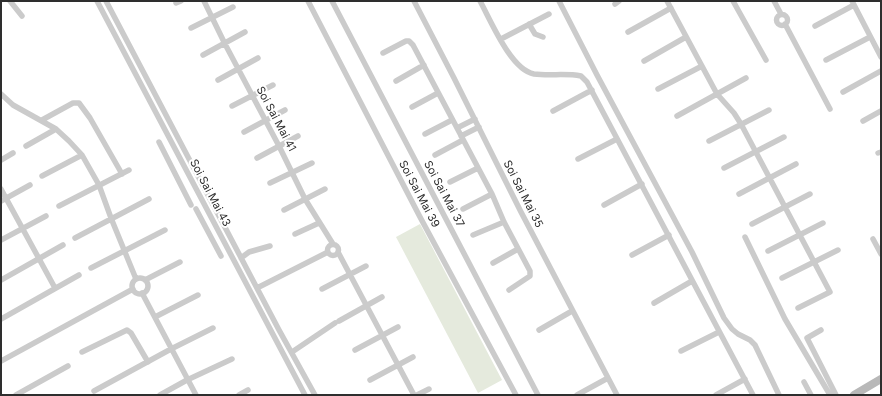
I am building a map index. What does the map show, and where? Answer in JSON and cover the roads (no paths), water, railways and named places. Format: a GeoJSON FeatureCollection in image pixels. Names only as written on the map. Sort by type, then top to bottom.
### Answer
{"type":"FeatureCollection","features":[{"type":"Feature","properties":{"kind":"street"},"geometry":{"type":"LineString","coordinates":[[10,1],[22,16]]}},
{"type":"Feature","properties":{"kind":"street","name":"Soi Sai Mai 43"},"geometry":{"type":"LineString","coordinates":[[97,1],[305,395]]}},
{"type":"Feature","properties":{"kind":"street"},"geometry":{"type":"LineString","coordinates":[[106,1],[279,330],[315,395]]}},
{"type":"Feature","properties":{"kind":"street","name":"Soi Sai Mai 41"},"geometry":{"type":"LineString","coordinates":[[204,1],[305,199],[333,244]]}},
{"type":"Feature","properties":{"kind":"street","name":"Soi Sai Mai 39"},"geometry":{"type":"LineString","coordinates":[[308,1],[420,217],[516,395]]}},
{"type":"Feature","properties":{"kind":"street","name":"Soi Sai Mai 37"},"geometry":{"type":"LineString","coordinates":[[332,1],[538,395]]}},
{"type":"Feature","properties":{"kind":"street","name":"Soi Sai Mai 35"},"geometry":{"type":"LineString","coordinates":[[414,1],[521,212],[617,395]]}},
{"type":"Feature","properties":{"kind":"street"},"geometry":{"type":"LineString","coordinates":[[480,1],[516,63],[534,74],[581,76],[587,82],[753,395]]}},
{"type":"Feature","properties":{"kind":"street"},"geometry":{"type":"LineString","coordinates":[[560,1],[597,75],[692,252],[724,318],[732,330],[750,340],[755,345],[779,395]]}},
{"type":"Feature","properties":{"kind":"street"},"geometry":{"type":"LineString","coordinates":[[667,1],[717,94],[742,124],[830,292],[798,308]]}},
{"type":"Feature","properties":{"kind":"street"},"geometry":{"type":"LineString","coordinates":[[733,1],[766,60]]}},
{"type":"Feature","properties":{"kind":"street"},"geometry":{"type":"LineString","coordinates":[[774,1],[781,14],[786,16],[787,20],[785,24],[830,109]]}},
{"type":"Feature","properties":{"kind":"street"},"geometry":{"type":"LineString","coordinates":[[815,26],[853,3],[881,57]]}},
{"type":"Feature","properties":{"kind":"street"},"geometry":{"type":"LineString","coordinates":[[191,28],[233,7]]}},
{"type":"Feature","properties":{"kind":"street"},"geometry":{"type":"LineString","coordinates":[[628,32],[671,8]]}},
{"type":"Feature","properties":{"kind":"street"},"geometry":{"type":"LineString","coordinates":[[501,39],[549,14]]}},
{"type":"Feature","properties":{"kind":"street"},"geometry":{"type":"LineString","coordinates":[[529,24],[535,34],[543,37]]}},
{"type":"Feature","properties":{"kind":"street"},"geometry":{"type":"LineString","coordinates":[[203,55],[245,32]]}},
{"type":"Feature","properties":{"kind":"street"},"geometry":{"type":"LineString","coordinates":[[644,61],[686,37]]}},
{"type":"Feature","properties":{"kind":"street"},"geometry":{"type":"LineString","coordinates":[[826,60],[870,37]]}},
{"type":"Feature","properties":{"kind":"street"},"geometry":{"type":"LineString","coordinates":[[383,53],[403,42],[409,41],[413,45],[424,65],[530,270],[530,276],[509,290]]}},
{"type":"Feature","properties":{"kind":"street"},"geometry":{"type":"LineString","coordinates":[[218,80],[258,58]]}},
{"type":"Feature","properties":{"kind":"street"},"geometry":{"type":"LineString","coordinates":[[396,81],[424,65]]}},
{"type":"Feature","properties":{"kind":"street"},"geometry":{"type":"LineString","coordinates":[[658,89],[702,66]]}},
{"type":"Feature","properties":{"kind":"street"},"geometry":{"type":"LineString","coordinates":[[843,92],[881,70]]}},
{"type":"Feature","properties":{"kind":"street"},"geometry":{"type":"LineString","coordinates":[[677,116],[746,78]]}},
{"type":"Feature","properties":{"kind":"street"},"geometry":{"type":"LineString","coordinates":[[232,106],[273,85]]}},
{"type":"Feature","properties":{"kind":"street"},"geometry":{"type":"LineString","coordinates":[[553,111],[592,90]]}},
{"type":"Feature","properties":{"kind":"street"},"geometry":{"type":"LineString","coordinates":[[412,107],[438,93]]}},
{"type":"Feature","properties":{"kind":"street"},"geometry":{"type":"LineString","coordinates":[[1,94],[13,105],[42,120],[56,130],[82,155],[99,185],[136,279]]}},
{"type":"Feature","properties":{"kind":"street"},"geometry":{"type":"LineString","coordinates":[[42,120],[73,103],[79,103],[90,118],[122,174]]}},
{"type":"Feature","properties":{"kind":"street"},"geometry":{"type":"LineString","coordinates":[[244,132],[285,110]]}},
{"type":"Feature","properties":{"kind":"street"},"geometry":{"type":"LineString","coordinates":[[709,141],[769,110]]}},
{"type":"Feature","properties":{"kind":"street"},"geometry":{"type":"LineString","coordinates":[[863,121],[881,111]]}},
{"type":"Feature","properties":{"kind":"street"},"geometry":{"type":"LineString","coordinates":[[457,128],[475,119]]}},
{"type":"Feature","properties":{"kind":"street"},"geometry":{"type":"LineString","coordinates":[[425,134],[452,120]]}},
{"type":"Feature","properties":{"kind":"street"},"geometry":{"type":"LineString","coordinates":[[435,154],[479,127]]}},
{"type":"Feature","properties":{"kind":"street"},"geometry":{"type":"LineString","coordinates":[[26,146],[56,130]]}},
{"type":"Feature","properties":{"kind":"street"},"geometry":{"type":"LineString","coordinates":[[257,158],[298,136]]}},
{"type":"Feature","properties":{"kind":"street"},"geometry":{"type":"LineString","coordinates":[[724,168],[784,137]]}},
{"type":"Feature","properties":{"kind":"street"},"geometry":{"type":"LineString","coordinates":[[578,159],[617,139]]}},
{"type":"Feature","properties":{"kind":"street"},"geometry":{"type":"LineString","coordinates":[[160,142],[191,205]]}},
{"type":"Feature","properties":{"kind":"street"},"geometry":{"type":"LineString","coordinates":[[1,160],[13,154]]}},
{"type":"Feature","properties":{"kind":"street"},"geometry":{"type":"LineString","coordinates":[[42,176],[82,155]]}},
{"type":"Feature","properties":{"kind":"street"},"geometry":{"type":"LineString","coordinates":[[270,183],[312,162]]}},
{"type":"Feature","properties":{"kind":"street"},"geometry":{"type":"LineString","coordinates":[[739,194],[796,164]]}},
{"type":"Feature","properties":{"kind":"street"},"geometry":{"type":"LineString","coordinates":[[450,182],[478,168]]}},
{"type":"Feature","properties":{"kind":"street"},"geometry":{"type":"LineString","coordinates":[[59,206],[129,170]]}},
{"type":"Feature","properties":{"kind":"street"},"geometry":{"type":"LineString","coordinates":[[181,184],[191,179]]}},
{"type":"Feature","properties":{"kind":"street"},"geometry":{"type":"LineString","coordinates":[[604,205],[642,184]]}},
{"type":"Feature","properties":{"kind":"street"},"geometry":{"type":"LineString","coordinates":[[4,200],[30,185]]}},
{"type":"Feature","properties":{"kind":"street"},"geometry":{"type":"LineString","coordinates":[[1,189],[4,200],[23,228],[55,288]]}},
{"type":"Feature","properties":{"kind":"street"},"geometry":{"type":"LineString","coordinates":[[284,210],[325,189]]}},
{"type":"Feature","properties":{"kind":"street"},"geometry":{"type":"LineString","coordinates":[[463,209],[492,194]]}},
{"type":"Feature","properties":{"kind":"street"},"geometry":{"type":"LineString","coordinates":[[752,224],[810,194]]}},
{"type":"Feature","properties":{"kind":"street"},"geometry":{"type":"LineString","coordinates":[[75,238],[149,199]]}},
{"type":"Feature","properties":{"kind":"street"},"geometry":{"type":"LineString","coordinates":[[196,210],[221,256]]}},
{"type":"Feature","properties":{"kind":"street"},"geometry":{"type":"LineString","coordinates":[[1,240],[46,216]]}},
{"type":"Feature","properties":{"kind":"street"},"geometry":{"type":"LineString","coordinates":[[473,235],[504,222]]}},
{"type":"Feature","properties":{"kind":"street"},"geometry":{"type":"LineString","coordinates":[[768,251],[823,222]]}},
{"type":"Feature","properties":{"kind":"street"},"geometry":{"type":"LineString","coordinates":[[295,234],[319,223]]}},
{"type":"Feature","properties":{"kind":"street"},"geometry":{"type":"LineString","coordinates":[[91,268],[165,230]]}},
{"type":"Feature","properties":{"kind":"street"},"geometry":{"type":"LineString","coordinates":[[212,239],[228,233]]}},
{"type":"Feature","properties":{"kind":"street"},"geometry":{"type":"LineString","coordinates":[[632,255],[669,235]]}},
{"type":"Feature","properties":{"kind":"street"},"geometry":{"type":"LineString","coordinates":[[745,237],[785,319],[830,395]]}},
{"type":"Feature","properties":{"kind":"street"},"geometry":{"type":"LineString","coordinates":[[873,239],[881,254]]}},
{"type":"Feature","properties":{"kind":"street"},"geometry":{"type":"LineString","coordinates":[[328,252],[328,247],[333,244],[338,247],[338,252],[350,275],[398,365],[416,395],[429,389]]}},
{"type":"Feature","properties":{"kind":"street"},"geometry":{"type":"LineString","coordinates":[[1,280],[63,245]]}},
{"type":"Feature","properties":{"kind":"street"},"geometry":{"type":"LineString","coordinates":[[241,258],[249,252],[270,246]]}},
{"type":"Feature","properties":{"kind":"street"},"geometry":{"type":"LineString","coordinates":[[493,262],[518,249]]}},
{"type":"Feature","properties":{"kind":"street"},"geometry":{"type":"LineString","coordinates":[[782,278],[838,250]]}},
{"type":"Feature","properties":{"kind":"street"},"geometry":{"type":"LineString","coordinates":[[328,252],[333,255],[338,252]]}},
{"type":"Feature","properties":{"kind":"street"},"geometry":{"type":"LineString","coordinates":[[257,288],[328,252]]}},
{"type":"Feature","properties":{"kind":"street"},"geometry":{"type":"LineString","coordinates":[[145,280],[147,288],[142,293],[136,293],[132,284],[136,279],[141,278],[145,280],[180,262]]}},
{"type":"Feature","properties":{"kind":"street"},"geometry":{"type":"LineString","coordinates":[[322,289],[366,266]]}},
{"type":"Feature","properties":{"kind":"street"},"geometry":{"type":"LineString","coordinates":[[1,319],[79,275]]}},
{"type":"Feature","properties":{"kind":"street"},"geometry":{"type":"LineString","coordinates":[[654,303],[692,281]]}},
{"type":"Feature","properties":{"kind":"street"},"geometry":{"type":"LineString","coordinates":[[1,361],[133,289]]}},
{"type":"Feature","properties":{"kind":"street"},"geometry":{"type":"LineString","coordinates":[[142,293],[196,395]]}},
{"type":"Feature","properties":{"kind":"street"},"geometry":{"type":"LineString","coordinates":[[155,317],[198,295]]}},
{"type":"Feature","properties":{"kind":"street"},"geometry":{"type":"LineString","coordinates":[[292,352],[337,322],[382,297]]}},
{"type":"Feature","properties":{"kind":"street"},"geometry":{"type":"LineString","coordinates":[[539,330],[572,310]]}},
{"type":"Feature","properties":{"kind":"street"},"geometry":{"type":"LineString","coordinates":[[355,350],[398,327]]}},
{"type":"Feature","properties":{"kind":"street"},"geometry":{"type":"LineString","coordinates":[[94,391],[213,328]]}},
{"type":"Feature","properties":{"kind":"street"},"geometry":{"type":"LineString","coordinates":[[82,352],[127,330],[131,333],[148,362]]}},
{"type":"Feature","properties":{"kind":"street"},"geometry":{"type":"LineString","coordinates":[[821,330],[807,338],[836,395]]}},
{"type":"Feature","properties":{"kind":"street"},"geometry":{"type":"LineString","coordinates":[[681,351],[719,332]]}},
{"type":"Feature","properties":{"kind":"street"},"geometry":{"type":"LineString","coordinates":[[370,380],[413,357]]}},
{"type":"Feature","properties":{"kind":"street"},"geometry":{"type":"LineString","coordinates":[[160,395],[232,358]]}},
{"type":"Feature","properties":{"kind":"street"},"geometry":{"type":"LineString","coordinates":[[16,395],[68,366]]}},
{"type":"Feature","properties":{"kind":"street"},"geometry":{"type":"LineString","coordinates":[[577,395],[608,378]]}},
{"type":"Feature","properties":{"kind":"street"},"geometry":{"type":"LineString","coordinates":[[716,395],[745,379]]}},
{"type":"Feature","properties":{"kind":"street"},"geometry":{"type":"LineString","coordinates":[[854,395],[881,379]]}},
{"type":"Feature","properties":{"kind":"street"},"geometry":{"type":"LineString","coordinates":[[804,382],[811,395]]}},
{"type":"Feature","properties":{"kind":"street"},"geometry":{"type":"LineString","coordinates":[[239,395],[248,390]]}}]}
